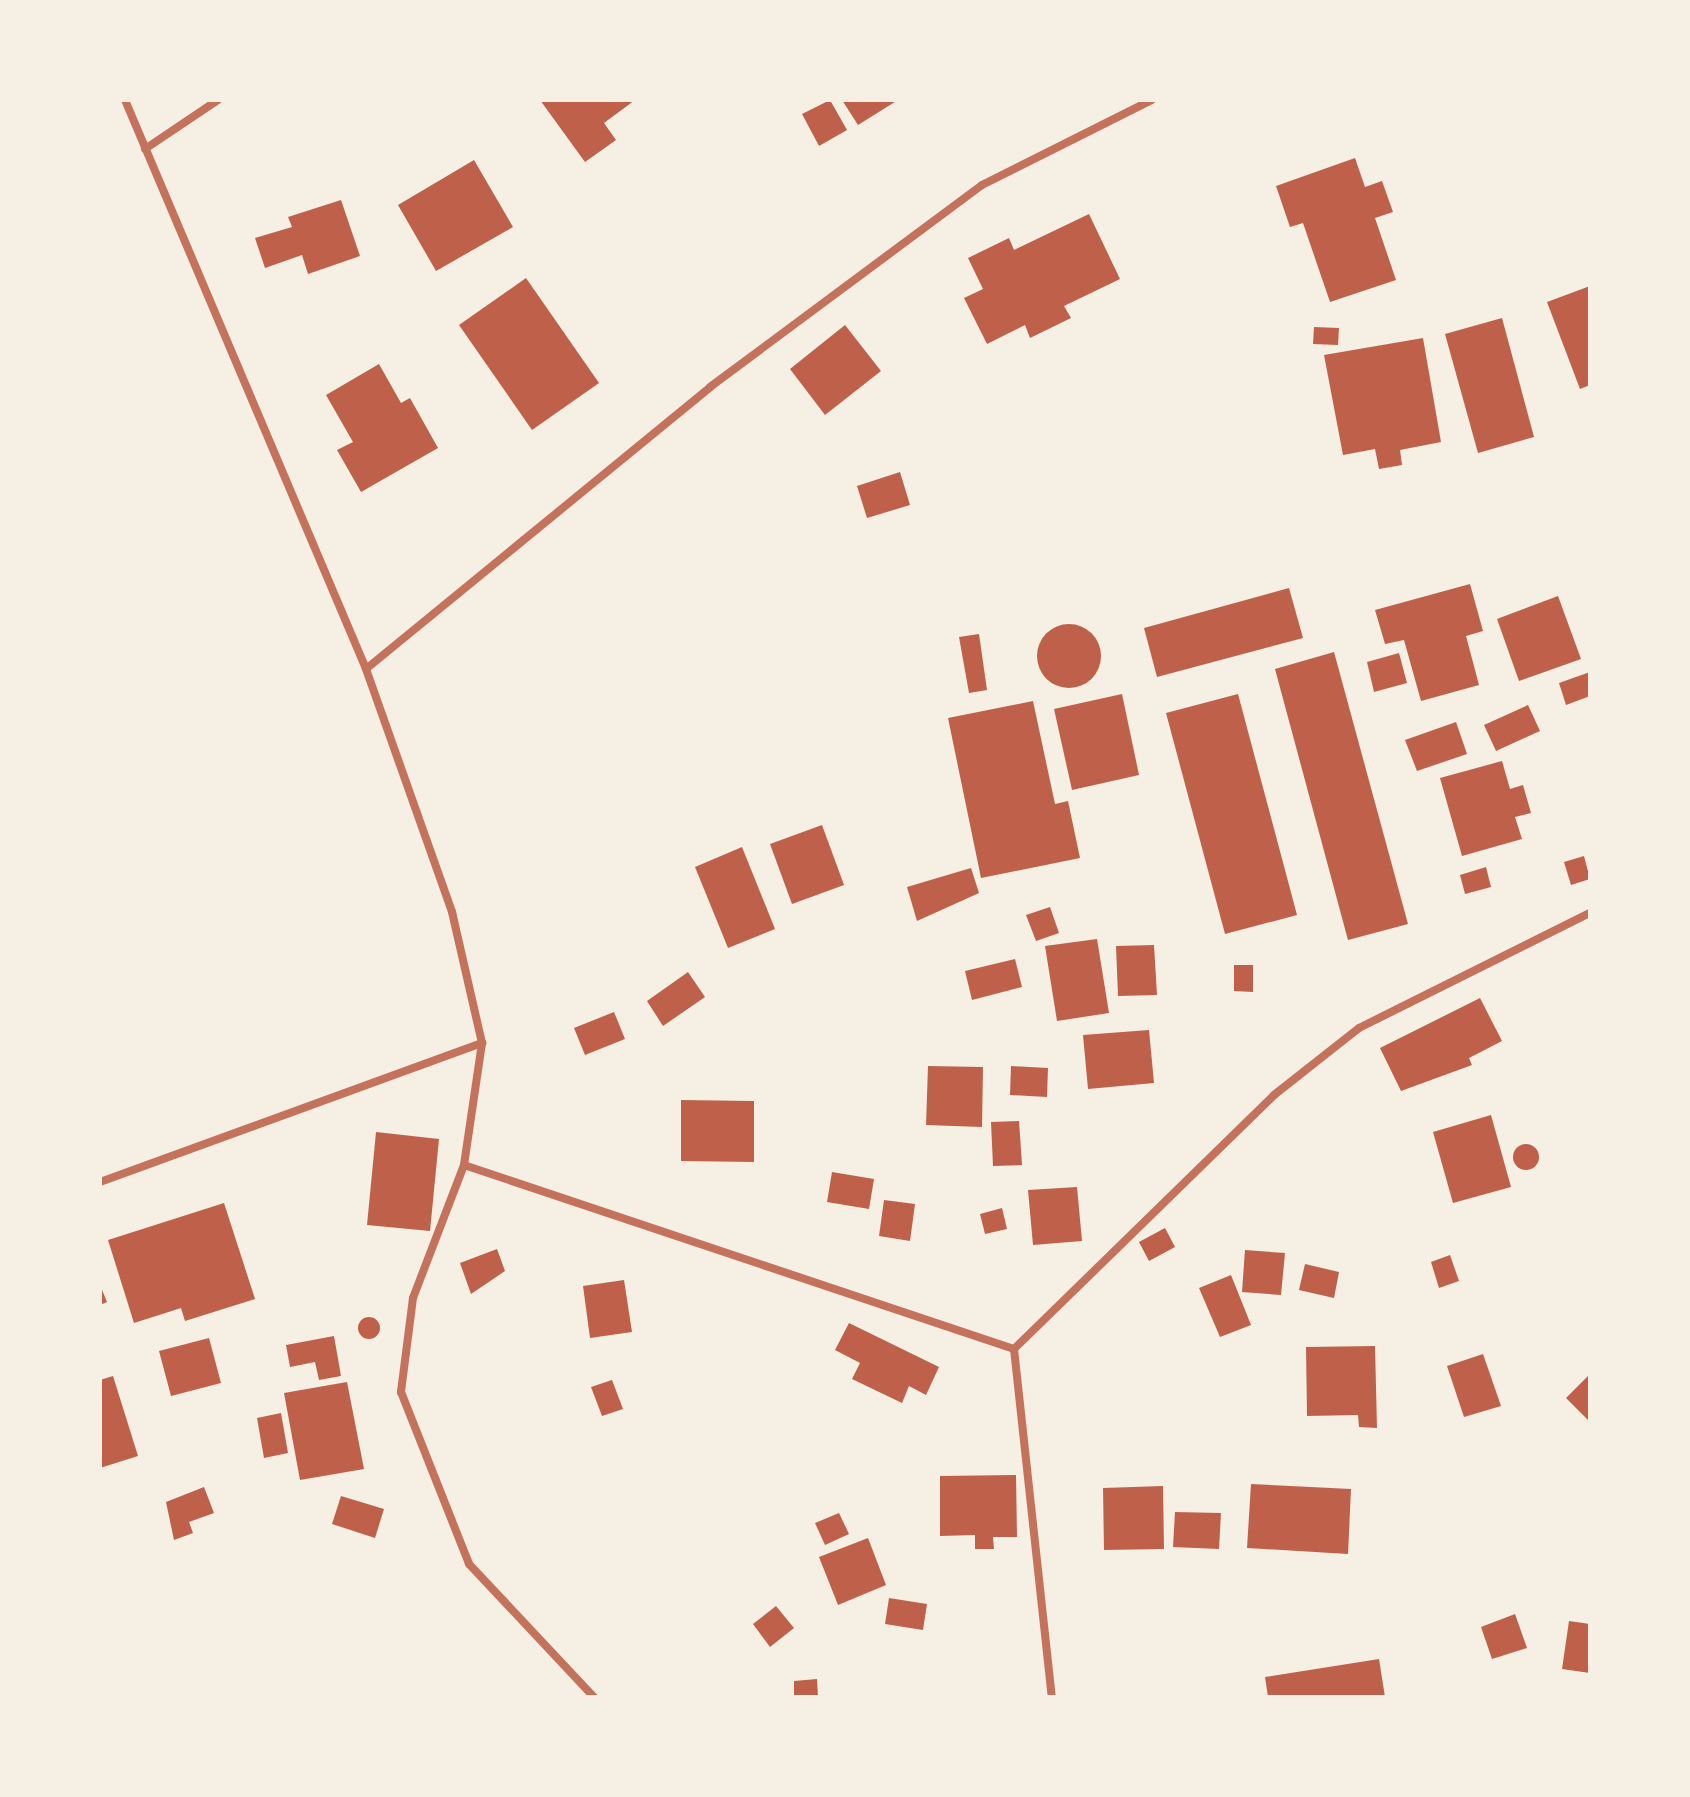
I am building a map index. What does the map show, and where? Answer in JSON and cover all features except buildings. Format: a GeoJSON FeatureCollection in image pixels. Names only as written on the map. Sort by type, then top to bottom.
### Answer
{"type":"FeatureCollection","features":[{"type":"Feature","properties":{"kind":"street"},"geometry":{"type":"LineString","coordinates":[[125,100],[366,669],[452,912],[482,1043],[464,1165],[413,1298],[401,1392],[469,1564],[594,1697]]}},
{"type":"Feature","properties":{"kind":"street"},"geometry":{"type":"LineString","coordinates":[[145,149],[218,100]]}},
{"type":"Feature","properties":{"kind":"street"},"geometry":{"type":"LineString","coordinates":[[366,669],[710,387],[982,185],[1152,100]]}},
{"type":"Feature","properties":{"kind":"street"},"geometry":{"type":"LineString","coordinates":[[1014,1349],[1274,1095],[1359,1028],[1590,913]]}},
{"type":"Feature","properties":{"kind":"street"},"geometry":{"type":"LineString","coordinates":[[100,1182],[482,1043]]}},
{"type":"Feature","properties":{"kind":"street"},"geometry":{"type":"LineString","coordinates":[[464,1165],[1014,1349]]}},
{"type":"Feature","properties":{"kind":"street"},"geometry":{"type":"LineString","coordinates":[[1014,1349],[1052,1697]]}}]}
